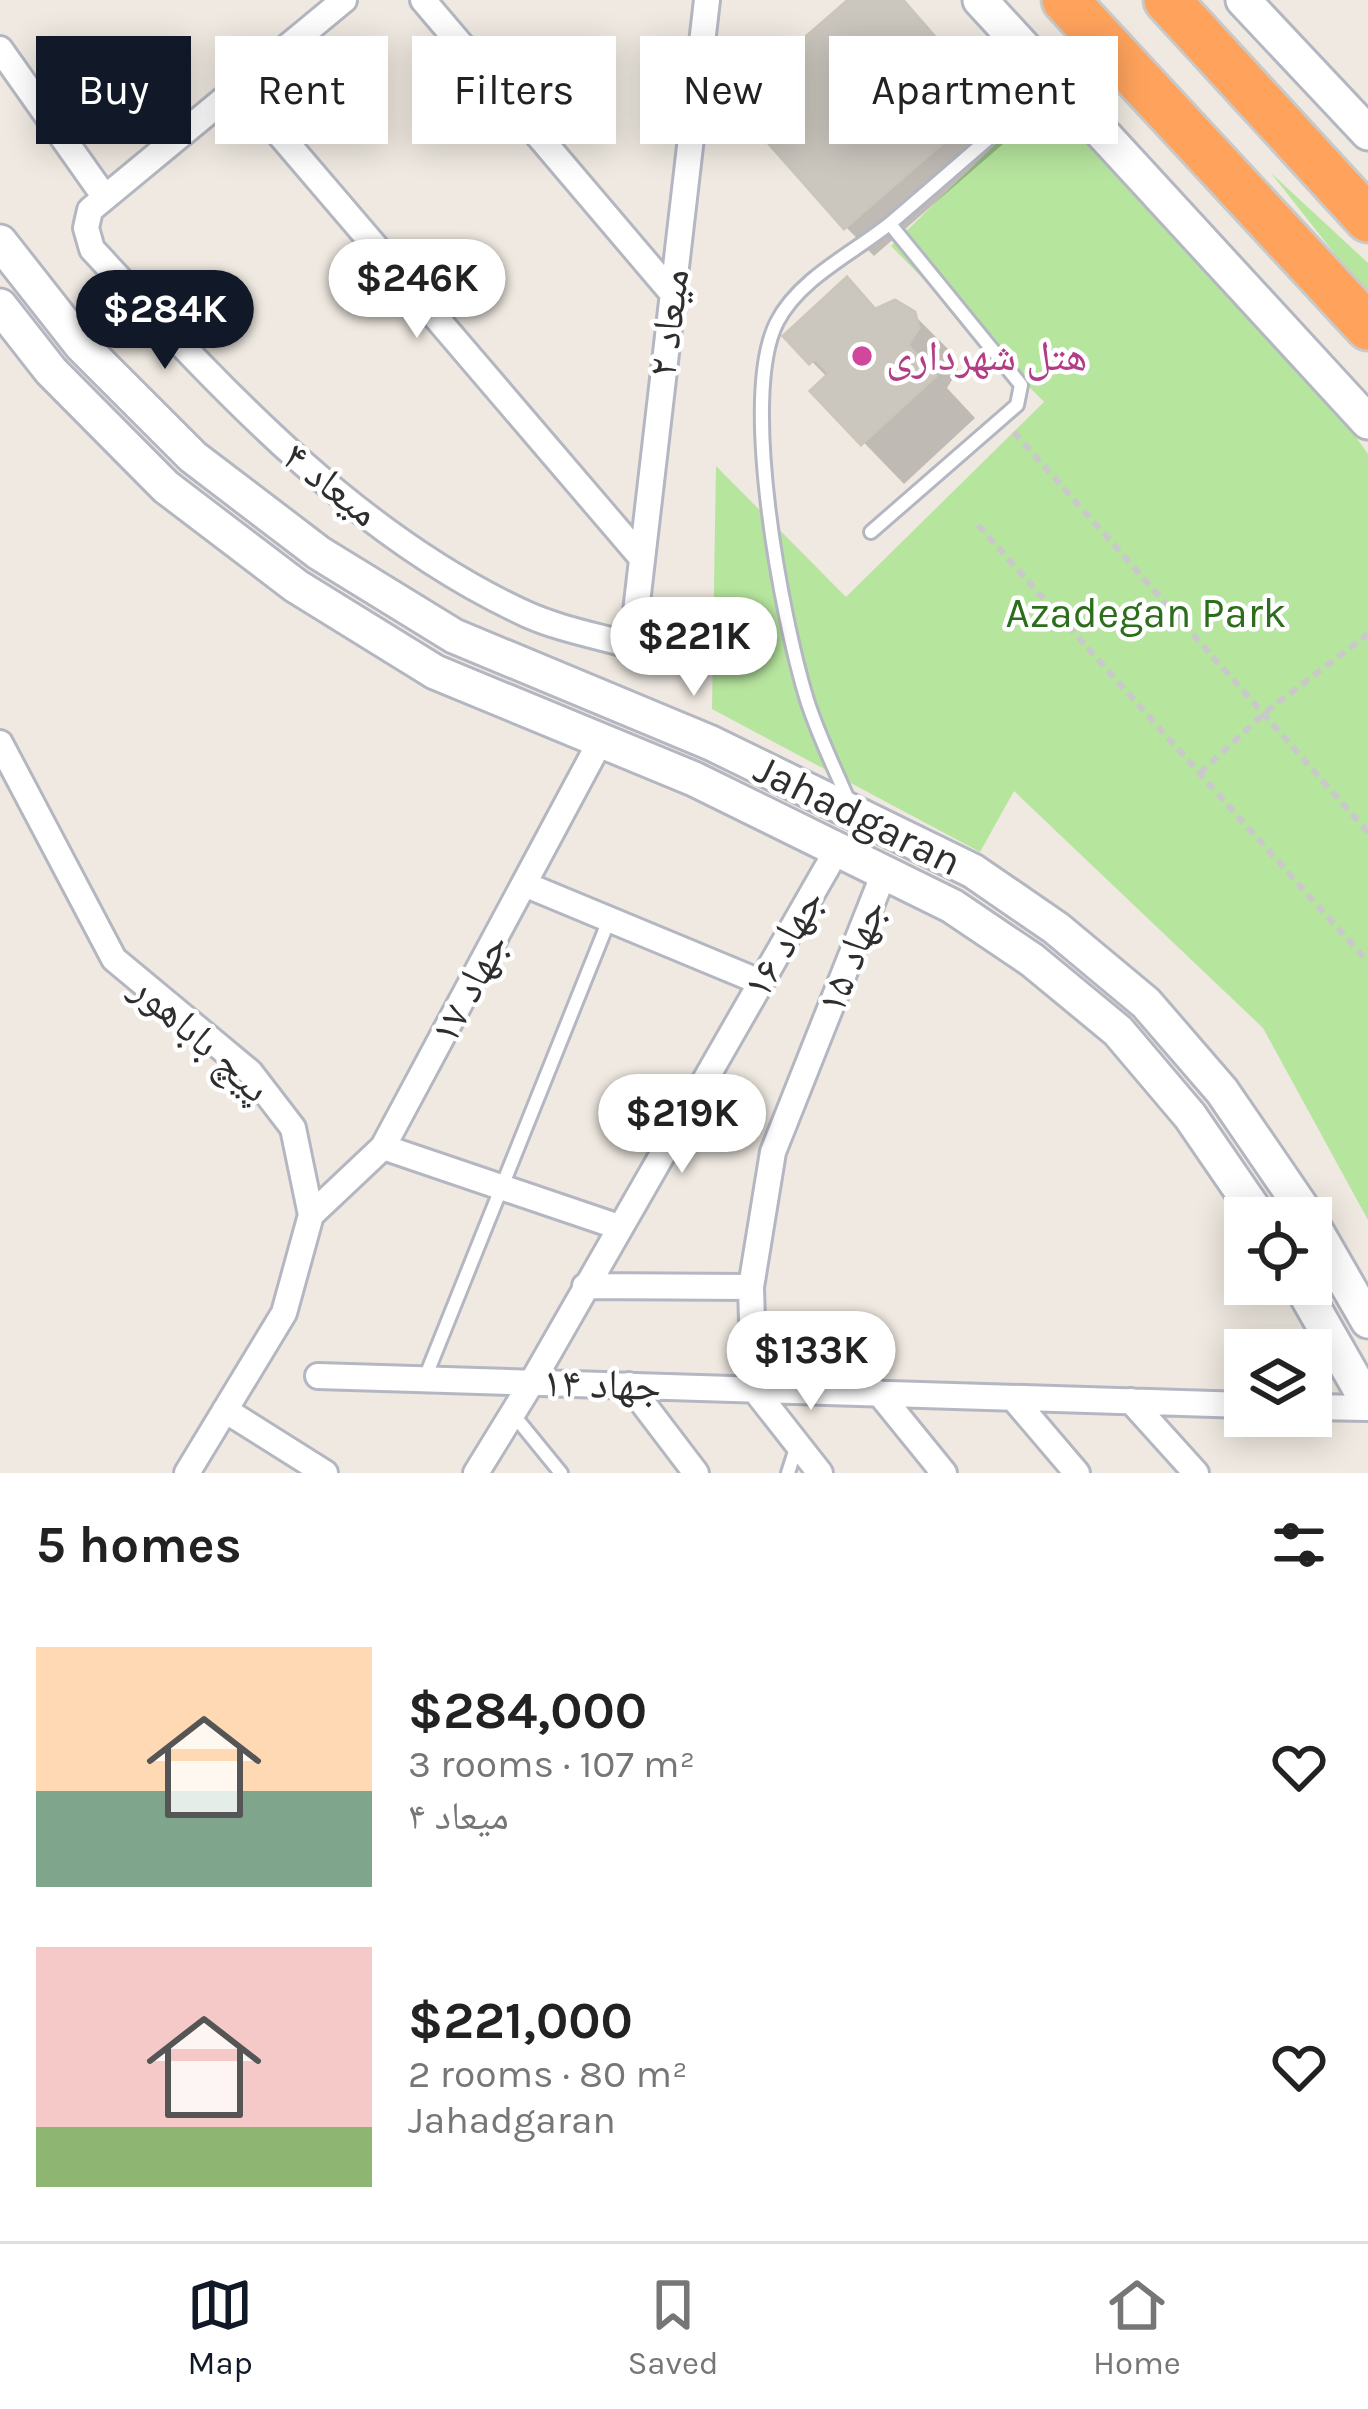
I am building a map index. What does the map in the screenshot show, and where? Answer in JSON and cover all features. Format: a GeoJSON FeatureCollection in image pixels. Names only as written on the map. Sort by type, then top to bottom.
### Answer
{"type":"FeatureCollection","features":[{"type":"Feature","properties":{"kind":"highway"},"geometry":{"type":"LineString","coordinates":[[1066,0],[1368,327]]}},
{"type":"Feature","properties":{"kind":"highway"},"geometry":{"type":"LineString","coordinates":[[1167,0],[1368,219]]}},
{"type":"Feature","properties":{"kind":"main road"},"geometry":{"type":"LineString","coordinates":[[980,0],[1013,36]]}},
{"type":"Feature","properties":{"kind":"main road"},"geometry":{"type":"LineString","coordinates":[[1244,0],[1368,134]]}},
{"type":"Feature","properties":{"kind":"main road"},"geometry":{"type":"LineString","coordinates":[[1112,144],[1368,422]]}},
{"type":"Feature","properties":{"kind":"main road","name":"Jahadgaran"},"geometry":{"type":"LineString","coordinates":[[0,242],[81,345],[193,457],[319,553],[454,636],[710,743],[973,871],[1056,928],[1146,1003],[1222,1091],[1294,1197]]}},
{"type":"Feature","properties":{"kind":"main road","name":"Jahadgaran"},"geometry":{"type":"LineString","coordinates":[[0,306],[51,371],[166,487],[296,586],[435,672],[694,779],[952,906],[1000,938],[1118,1031],[1190,1116],[1246,1197]]}},
{"type":"Feature","properties":{"kind":"main road","name":"Jahadgaran"},"geometry":{"type":"LineString","coordinates":[[1332,1258],[1368,1321]]}},
{"type":"Feature","properties":{"kind":"main road"},"geometry":{"type":"LineString","coordinates":[[1312,1305],[1368,1406]]}},
{"type":"Feature","properties":{"kind":"street"},"geometry":{"type":"LineString","coordinates":[[301,36],[344,0]]}},
{"type":"Feature","properties":{"kind":"street"},"geometry":{"type":"LineString","coordinates":[[423,0],[672,292]]}},
{"type":"Feature","properties":{"kind":"street","name":"میعاد ۲"},"geometry":{"type":"LineString","coordinates":[[632,646],[707,0]]}},
{"type":"Feature","properties":{"kind":"street"},"geometry":{"type":"LineString","coordinates":[[0,49],[104,196],[215,107]]}},
{"type":"Feature","properties":{"kind":"street"},"geometry":{"type":"LineString","coordinates":[[287,144],[640,556]]}},
{"type":"Feature","properties":{"kind":"street","name":"میعاد ۴"},"geometry":{"type":"LineString","coordinates":[[104,196],[90,210],[86,228],[92,249],[274,440],[447,572],[530,616],[632,646]]}},
{"type":"Feature","properties":{"kind":"street","name":"جهاد ۱۷"},"geometry":{"type":"LineString","coordinates":[[311,1215],[383,1147],[601,740]]}},
{"type":"Feature","properties":{"kind":"street","name":"پیچ باباهور"},"geometry":{"type":"LineString","coordinates":[[0,743],[114,959],[250,1072],[293,1128],[311,1215],[284,1313],[187,1473]]}},
{"type":"Feature","properties":{"kind":"street","name":"جهاد ۱۶"},"geometry":{"type":"LineString","coordinates":[[476,1473],[837,850]]}},
{"type":"Feature","properties":{"kind":"street","name":"جهاد ۱۵"},"geometry":{"type":"LineString","coordinates":[[754,1389],[751,1287],[773,1152],[884,873]]}},
{"type":"Feature","properties":{"kind":"street"},"geometry":{"type":"LineString","coordinates":[[524,884],[760,982]]}},
{"type":"Feature","properties":{"kind":"street"},"geometry":{"type":"LineString","coordinates":[[383,1147],[619,1227]]}},
{"type":"Feature","properties":{"kind":"street"},"geometry":{"type":"LineString","coordinates":[[585,1286],[751,1287]]}},
{"type":"Feature","properties":{"kind":"street","name":"جهاد ۱۴"},"geometry":{"type":"LineString","coordinates":[[318,1376],[1224,1404]]}},
{"type":"Feature","properties":{"kind":"street"},"geometry":{"type":"LineString","coordinates":[[629,1385],[696,1473]]}},
{"type":"Feature","properties":{"kind":"street"},"geometry":{"type":"LineString","coordinates":[[754,1389],[820,1473]]}},
{"type":"Feature","properties":{"kind":"street"},"geometry":{"type":"LineString","coordinates":[[879,1393],[944,1473]]}},
{"type":"Feature","properties":{"kind":"street"},"geometry":{"type":"LineString","coordinates":[[1013,1398],[1077,1473]]}},
{"type":"Feature","properties":{"kind":"street"},"geometry":{"type":"LineString","coordinates":[[1131,1401],[1196,1473]]}},
{"type":"Feature","properties":{"kind":"street"},"geometry":{"type":"LineString","coordinates":[[1332,1407],[1368,1406]]}},
{"type":"Feature","properties":{"kind":"street"},"geometry":{"type":"LineString","coordinates":[[225,1410],[325,1473]]}},
{"type":"Feature","properties":{"kind":"lane"},"geometry":{"type":"LineString","coordinates":[[854,814],[808,702],[789,625],[760,442],[762,379],[776,323],[800,290],[890,224],[982,144]]}},
{"type":"Feature","properties":{"kind":"lane"},"geometry":{"type":"LineString","coordinates":[[871,532],[1022,397],[1021,385],[890,224]]}},
{"type":"Feature","properties":{"kind":"lane"},"geometry":{"type":"LineString","coordinates":[[424,1379],[609,920]]}},
{"type":"Feature","properties":{"kind":"lane"},"geometry":{"type":"LineString","coordinates":[[511,1412],[561,1473]]}},
{"type":"Feature","properties":{"kind":"lane"},"geometry":{"type":"LineString","coordinates":[[788,1473],[797,1444]]}},
{"type":"Feature","properties":{"kind":"path"},"geometry":{"type":"LineString","coordinates":[[1014,432],[1368,832]]}},
{"type":"Feature","properties":{"kind":"path"},"geometry":{"type":"LineString","coordinates":[[978,525],[1368,962]]}},
{"type":"Feature","properties":{"kind":"path"},"geometry":{"type":"LineString","coordinates":[[1200,774],[1263,713],[1368,634]]}},
{"type":"Feature","properties":{"kind":"green space","name":"Azadegan Park"},"geometry":{"type":"Polygon","coordinates":[[[996,144],[1089,144],[1348,426],[1368,454],[1368,1220],[1263,1028],[1014,791],[980,852],[712,709],[716,466],[846,597],[1044,402],[891,246],[996,144]]]}},
{"type":"Feature","properties":{"kind":"green space"},"geometry":{"type":"Polygon","coordinates":[[[1271,173],[1368,263],[1368,296],[1271,173]]]}},
{"type":"Feature","properties":{"kind":"building"},"geometry":{"type":"Polygon","coordinates":[[[848,0],[903,0],[934,36],[829,36],[829,144],[942,144],[844,229],[769,144],[805,144],[805,37],[848,0]]]}},
{"type":"Feature","properties":{"kind":"building"},"geometry":{"type":"Polygon","coordinates":[[[847,277],[875,309],[895,300],[915,312],[919,328],[908,345],[936,376],[861,445],[810,391],[829,373],[815,359],[809,364],[783,336],[847,277]]]}},
{"type":"Feature","properties":{"kind":"place","name":"هتل شهرداری"},"geometry":{"type":"Point","coordinates":[862,356]}}]}
